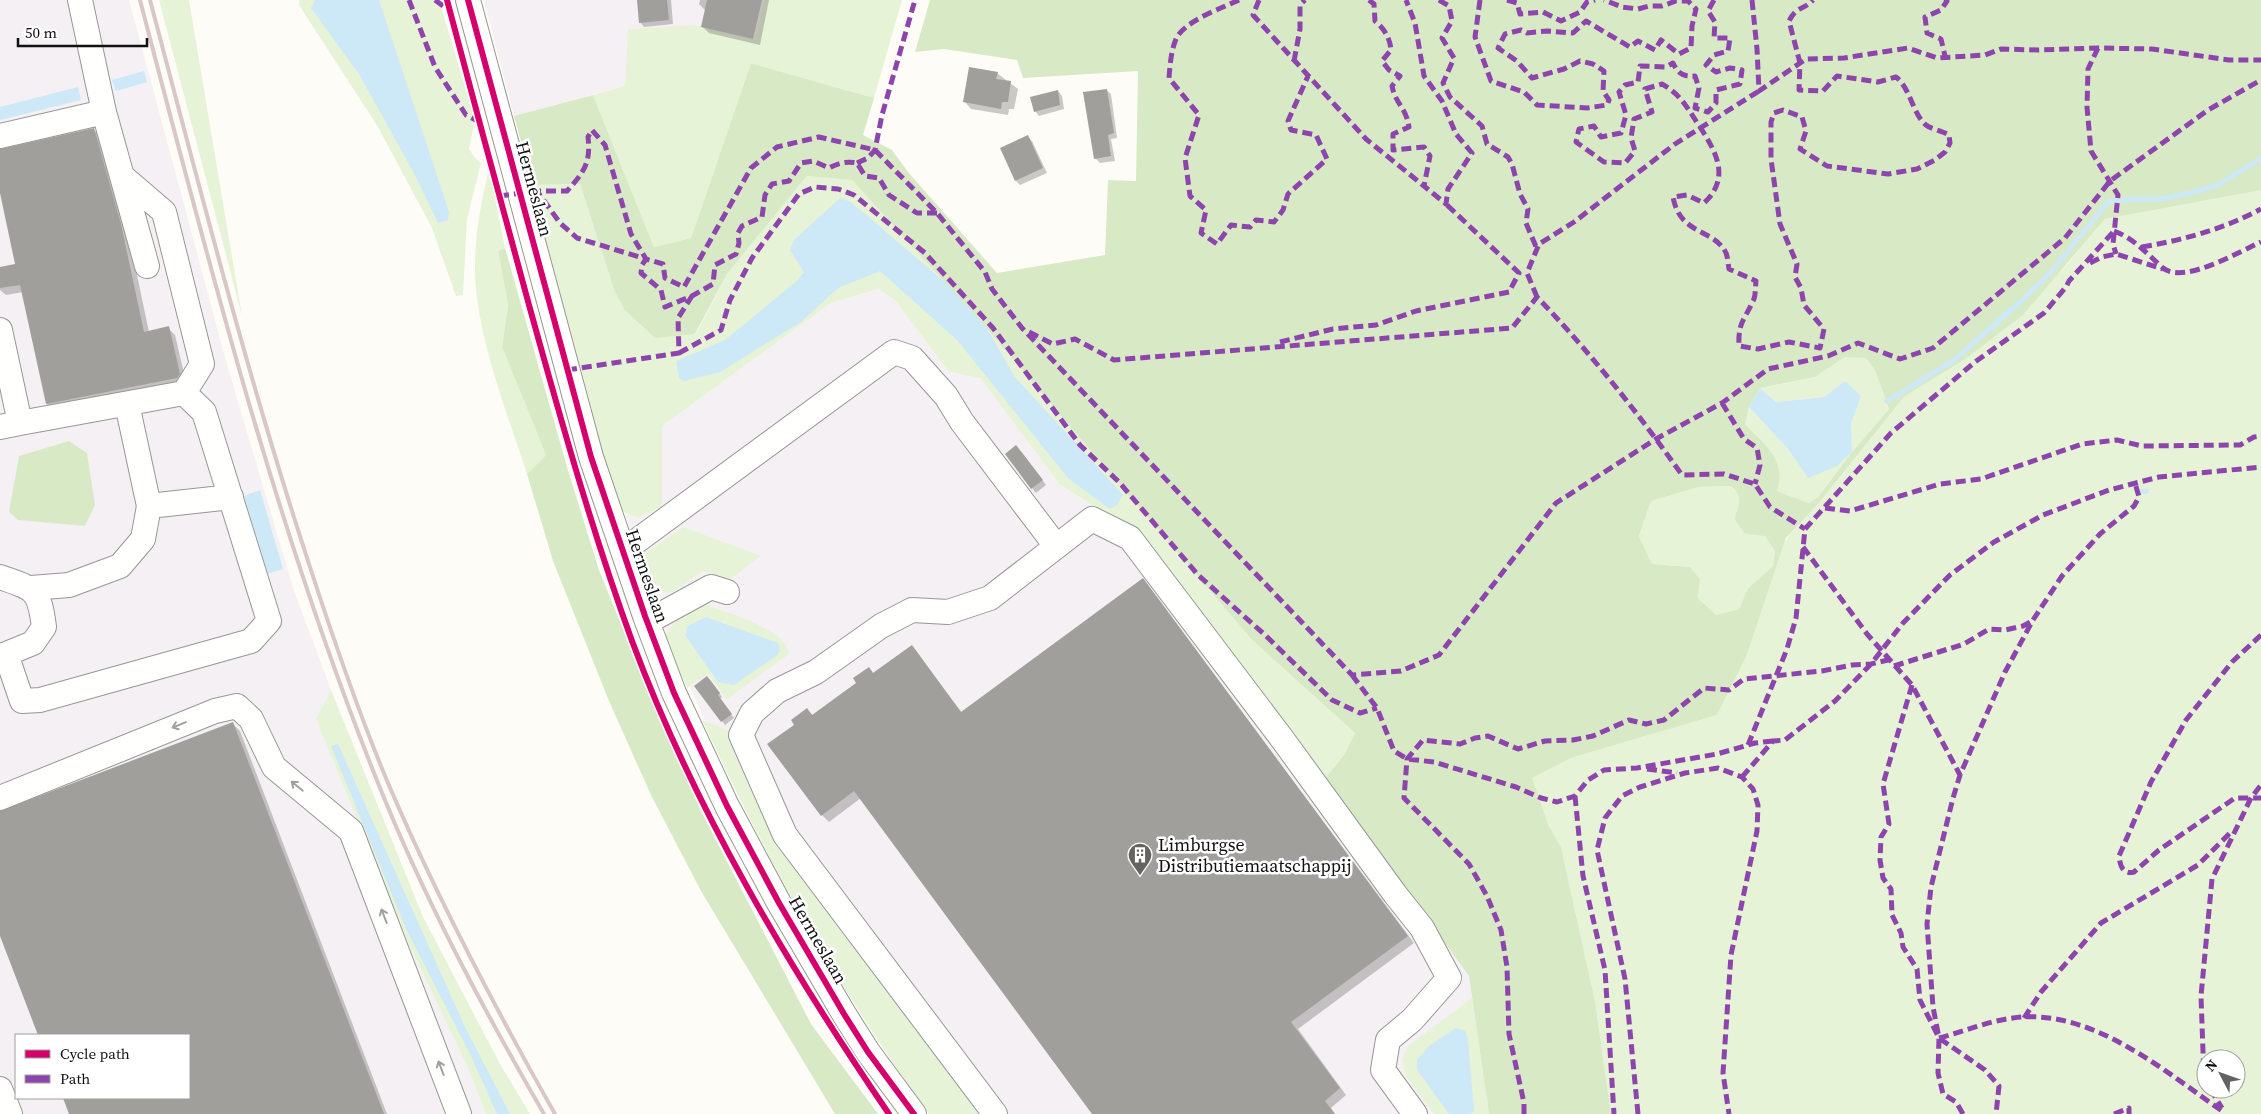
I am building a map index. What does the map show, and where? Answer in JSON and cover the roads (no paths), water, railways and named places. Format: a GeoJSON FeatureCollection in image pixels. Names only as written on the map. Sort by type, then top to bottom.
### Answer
{"type":"FeatureCollection","features":[{"type":"Feature","properties":{"kind":"street"},"geometry":{"type":"LineString","coordinates":[[80,0],[104,112],[147,266]]}},
{"type":"Feature","properties":{"kind":"street","name":"Hermeslaan"},"geometry":{"type":"LineString","coordinates":[[468,0],[591,457],[647,622],[678,702],[727,806],[844,1014],[868,1052],[914,1114]]}},
{"type":"Feature","properties":{"kind":"street"},"geometry":{"type":"LineString","coordinates":[[0,136],[104,112]]}},
{"type":"Feature","properties":{"kind":"street"},"geometry":{"type":"LineString","coordinates":[[0,330],[10,425],[184,393],[202,364],[164,212],[122,176]]}},
{"type":"Feature","properties":{"kind":"street"},"geometry":{"type":"LineString","coordinates":[[623,551],[894,352],[912,358],[946,396],[962,422],[1056,546]]}},
{"type":"Feature","properties":{"kind":"street"},"geometry":{"type":"LineString","coordinates":[[31,588],[41,605],[44,626],[33,643],[3,654],[22,701],[40,700],[251,641],[269,621],[204,412],[184,393]]}},
{"type":"Feature","properties":{"kind":"street"},"geometry":{"type":"LineString","coordinates":[[0,577],[31,588],[69,585],[120,566],[143,539],[149,506],[127,404]]}},
{"type":"Feature","properties":{"kind":"street"},"geometry":{"type":"LineString","coordinates":[[149,506],[231,496]]}},
{"type":"Feature","properties":{"kind":"street"},"geometry":{"type":"LineString","coordinates":[[994,1114],[785,835],[741,735],[752,714],[777,691],[816,672],[881,626],[912,610],[948,612],[990,598],[1092,519],[1130,538],[1422,928],[1449,978],[1412,1020],[1388,1040],[1384,1070],[1415,1114]]}},
{"type":"Feature","properties":{"kind":"street"},"geometry":{"type":"LineString","coordinates":[[647,622],[711,587],[727,592]]}},
{"type":"Feature","properties":{"kind":"street"},"geometry":{"type":"LineString","coordinates":[[0,798],[215,711],[237,706],[251,719],[274,767],[351,831],[459,1114]]}},
{"type":"Feature","properties":{"kind":"street"},"geometry":{"type":"LineString","coordinates":[[0,1089],[10,1114]]}},
{"type":"Feature","properties":{"kind":"water"},"geometry":{"type":"Polygon","coordinates":[[[315,0],[379,0],[449,212],[448,220],[438,223],[415,175],[359,74],[311,8],[315,0]]]}},
{"type":"Feature","properties":{"kind":"water"},"geometry":{"type":"Polygon","coordinates":[[[144,71],[147,82],[116,91],[112,80],[144,71]]]}},
{"type":"Feature","properties":{"kind":"water"},"geometry":{"type":"Polygon","coordinates":[[[78,87],[81,100],[0,120],[0,107],[78,87]]]}},
{"type":"Feature","properties":{"kind":"water"},"geometry":{"type":"Polygon","coordinates":[[[840,198],[851,202],[947,284],[988,330],[1014,376],[1123,495],[1117,505],[1110,509],[1068,478],[957,340],[880,271],[838,288],[801,322],[720,372],[684,381],[679,378],[676,361],[725,340],[798,280],[804,272],[790,250],[794,240],[840,198]]]}},
{"type":"Feature","properties":{"kind":"water"},"geometry":{"type":"Polygon","coordinates":[[[1845,381],[1861,396],[1851,424],[1852,452],[1837,466],[1808,478],[1788,449],[1749,407],[1760,388],[1776,402],[1824,397],[1845,381]]]}},
{"type":"Feature","properties":{"kind":"water"},"geometry":{"type":"Polygon","coordinates":[[[260,490],[283,569],[267,574],[244,496],[260,490]]]}},
{"type":"Feature","properties":{"kind":"water"},"geometry":{"type":"Polygon","coordinates":[[[706,617],[778,643],[780,651],[776,656],[734,685],[718,682],[685,635],[688,626],[706,617]]]}},
{"type":"Feature","properties":{"kind":"water"},"geometry":{"type":"Polygon","coordinates":[[[338,744],[465,1027],[510,1114],[497,1114],[470,1054],[406,929],[331,746],[338,744]]]}},
{"type":"Feature","properties":{"kind":"water"},"geometry":{"type":"Polygon","coordinates":[[[1456,1028],[1465,1031],[1468,1040],[1474,1111],[1471,1114],[1449,1114],[1417,1070],[1417,1060],[1429,1046],[1456,1028]]]}},
{"type":"Feature","properties":{"kind":"waterway"},"geometry":{"type":"LineString","coordinates":[[1887,401],[1953,361],[2020,302],[2050,273],[2108,202],[2134,199],[2161,199],[2218,185],[2261,158]]}},
{"type":"Feature","properties":{"kind":"waterway"},"geometry":{"type":"LineString","coordinates":[[2140,492],[2147,491]]}},
{"type":"Feature","properties":{"kind":"railway"},"geometry":{"type":"LineString","coordinates":[[140,0],[192,198],[247,395],[307,591],[341,687],[378,783],[434,910],[476,993],[544,1114]]}},
{"type":"Feature","properties":{"kind":"railway"},"geometry":{"type":"LineString","coordinates":[[150,0],[225,283],[265,424],[309,564],[356,702],[388,783],[446,910],[488,992],[555,1114]]}},
{"type":"Feature","properties":{"kind":"place","name":"Limburgse Distributiemaatschappij"},"geometry":{"type":"Point","coordinates":[1140,876]}}]}
